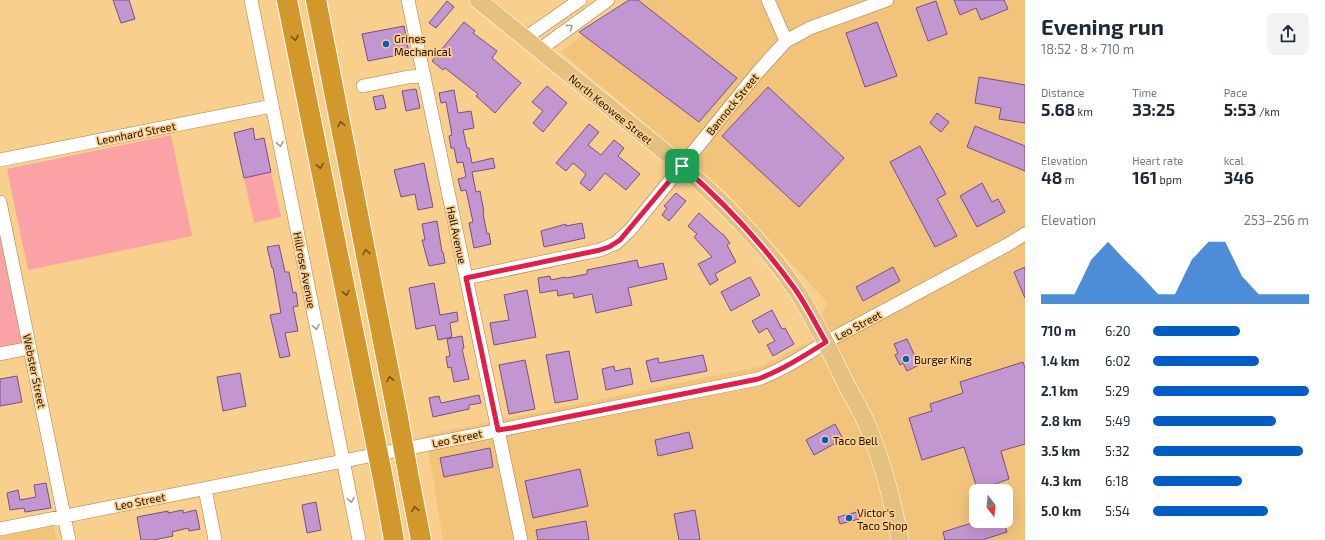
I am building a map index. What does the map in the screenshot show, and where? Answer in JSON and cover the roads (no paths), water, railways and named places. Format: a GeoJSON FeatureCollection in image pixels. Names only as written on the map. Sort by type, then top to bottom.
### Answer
{"type":"FeatureCollection","features":[{"type":"Feature","properties":{"kind":"highway"},"geometry":{"type":"LineString","coordinates":[[287,0],[394,540]]}},
{"type":"Feature","properties":{"kind":"highway"},"geometry":{"type":"LineString","coordinates":[[316,0],[421,540]]}},
{"type":"Feature","properties":{"kind":"main road","name":"North Keowee Street"},"geometry":{"type":"LineString","coordinates":[[478,0],[682,166],[714,194],[763,248],[796,291],[826,342],[870,432],[889,492],[900,540]]}},
{"type":"Feature","properties":{"kind":"street","name":"Hillrose Avenue"},"geometry":{"type":"LineString","coordinates":[[251,0],[358,540]]}},
{"type":"Feature","properties":{"kind":"street","name":"Hall Avenue"},"geometry":{"type":"LineString","coordinates":[[408,0],[521,540]]}},
{"type":"Feature","properties":{"kind":"street"},"geometry":{"type":"LineString","coordinates":[[525,38],[580,0]]}},
{"type":"Feature","properties":{"kind":"street"},"geometry":{"type":"LineString","coordinates":[[539,50],[608,0]]}},
{"type":"Feature","properties":{"kind":"street"},"geometry":{"type":"LineString","coordinates":[[768,0],[786,41]]}},
{"type":"Feature","properties":{"kind":"street","name":"Bannock Street"},"geometry":{"type":"LineString","coordinates":[[466,278],[600,250],[609,247],[620,240],[630,230],[758,72],[786,41],[810,28],[887,0]]}},
{"type":"Feature","properties":{"kind":"street"},"geometry":{"type":"LineString","coordinates":[[363,86],[408,77],[424,76]]}},
{"type":"Feature","properties":{"kind":"street","name":"Leonhard Street"},"geometry":{"type":"LineString","coordinates":[[0,160],[272,106]]}},
{"type":"Feature","properties":{"kind":"street","name":"Webster Street"},"geometry":{"type":"LineString","coordinates":[[0,202],[69,540]]}},
{"type":"Feature","properties":{"kind":"street","name":"Leo Street"},"geometry":{"type":"LineString","coordinates":[[0,529],[758,379],[769,375],[799,359],[826,342],[1007,246],[1025,234]]}},
{"type":"Feature","properties":{"kind":"street"},"geometry":{"type":"LineString","coordinates":[[0,354],[30,348]]}},
{"type":"Feature","properties":{"kind":"street"},"geometry":{"type":"LineString","coordinates":[[205,489],[215,540]]}},
{"type":"Feature","properties":{"kind":"place","name":"Grines Mechanical"},"geometry":{"type":"Point","coordinates":[386,44]}},
{"type":"Feature","properties":{"kind":"place","name":"Burger King"},"geometry":{"type":"Point","coordinates":[906,359]}},
{"type":"Feature","properties":{"kind":"place","name":"Taco Bell"},"geometry":{"type":"Point","coordinates":[825,440]}},
{"type":"Feature","properties":{"kind":"place","name":"Victor's Taco Shop"},"geometry":{"type":"Point","coordinates":[849,518]}}]}
